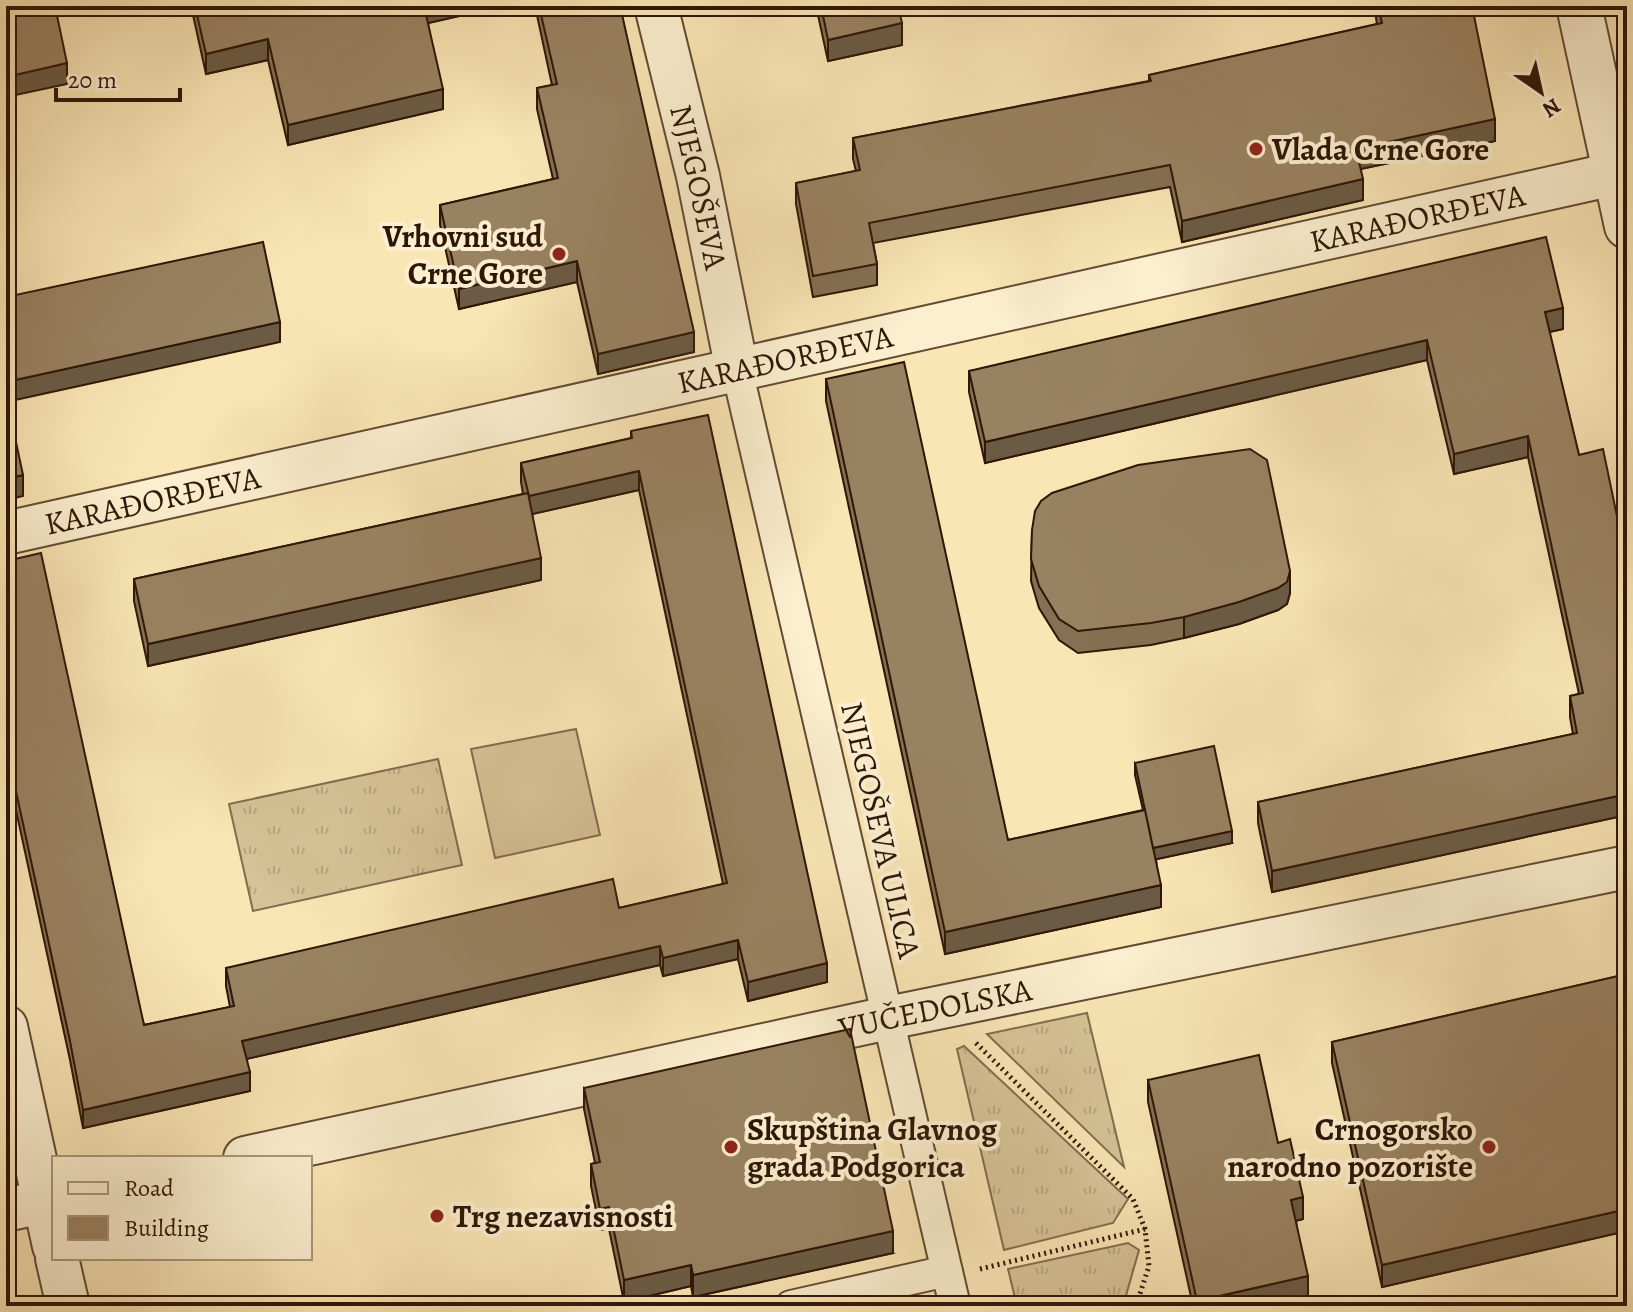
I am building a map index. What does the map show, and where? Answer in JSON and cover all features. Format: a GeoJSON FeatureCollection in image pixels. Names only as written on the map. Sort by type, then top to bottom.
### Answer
{"type":"FeatureCollection","features":[{"type":"Feature","properties":{"kind":"street","name":"NJEGOŠEVA"},"geometry":{"type":"LineString","coordinates":[[656,6],[698,176],[737,370]]}},
{"type":"Feature","properties":{"kind":"street"},"geometry":{"type":"LineString","coordinates":[[1579,6],[1621,172],[1627,226]]}},
{"type":"Feature","properties":{"kind":"street","name":"KARAĐORĐEVA"},"geometry":{"type":"LineString","coordinates":[[6,533],[1621,172]]}},
{"type":"Feature","properties":{"kind":"street","name":"NJEGOŠEVA ULICA"},"geometry":{"type":"LineString","coordinates":[[737,370],[955,1306]]}},
{"type":"Feature","properties":{"kind":"street","name":"VUČEDOLSKA"},"geometry":{"type":"LineString","coordinates":[[254,1156],[888,1018],[1627,867]]}},
{"type":"Feature","properties":{"kind":"street"},"geometry":{"type":"LineString","coordinates":[[6,1027],[35,1203],[52,1241]]}},
{"type":"Feature","properties":{"kind":"street"},"geometry":{"type":"LineString","coordinates":[[57,1260],[68,1306]]}},
{"type":"Feature","properties":{"kind":"street"},"geometry":{"type":"LineString","coordinates":[[791,1306],[948,1274]]}},
{"type":"Feature","properties":{"kind":"path"},"geometry":{"type":"LineString","coordinates":[[941,1008],[1133,1199],[1145,1229],[1149,1266],[1136,1306]]}},
{"type":"Feature","properties":{"kind":"path"},"geometry":{"type":"LineString","coordinates":[[948,1274],[1145,1229]]}},
{"type":"Feature","properties":{"kind":"green space"},"geometry":{"type":"Polygon","coordinates":[[[576,729],[600,835],[495,858],[471,749],[576,729]]]}},
{"type":"Feature","properties":{"kind":"green space"},"geometry":{"type":"Polygon","coordinates":[[[438,759],[462,865],[253,911],[229,804],[438,759]]]}},
{"type":"Feature","properties":{"kind":"green space"},"geometry":{"type":"Polygon","coordinates":[[[1087,1013],[1124,1167],[987,1034],[1087,1013]]]}},
{"type":"Feature","properties":{"kind":"green space"},"geometry":{"type":"Polygon","coordinates":[[[964,1046],[1128,1199],[1113,1223],[1004,1250],[957,1049],[964,1046]]]}},
{"type":"Feature","properties":{"kind":"green space"},"geometry":{"type":"Polygon","coordinates":[[[1128,1243],[1139,1250],[1123,1306],[1017,1306],[1008,1269],[1128,1243]]]}},
{"type":"Feature","properties":{"kind":"building"},"geometry":{"type":"Polygon","coordinates":[[[6,6],[55,6],[67,63],[6,77],[6,6]]]}},
{"type":"Feature","properties":{"kind":"building"},"geometry":{"type":"Polygon","coordinates":[[[195,6],[424,6],[443,89],[288,125],[268,39],[206,54],[195,6]]]}},
{"type":"Feature","properties":{"kind":"building","name":"Vrhovni sud Crne Gore"},"geometry":{"type":"Polygon","coordinates":[[[539,6],[620,6],[694,332],[598,354],[577,261],[459,289],[440,205],[558,178],[537,88],[557,84],[539,6]]]}},
{"type":"Feature","properties":{"kind":"building"},"geometry":{"type":"Polygon","coordinates":[[[821,6],[898,6],[902,23],[828,40],[821,6]]]}},
{"type":"Feature","properties":{"kind":"building"},"geometry":{"type":"Polygon","coordinates":[[[1378,6],[1472,6],[1495,119],[1356,149],[1363,179],[1182,221],[1170,165],[869,223],[877,264],[813,276],[796,183],[860,170],[853,138],[1151,81],[1149,75],[1382,23],[1378,6]]]}},
{"type":"Feature","properties":{"kind":"building"},"geometry":{"type":"Polygon","coordinates":[[[1546,237],[1563,308],[1545,312],[1579,455],[1603,449],[1627,564],[1627,794],[1272,871],[1258,802],[1577,733],[1570,696],[1583,693],[1528,436],[1454,454],[1427,340],[985,442],[969,371],[1546,237]]]}},
{"type":"Feature","properties":{"kind":"building"},"geometry":{"type":"Polygon","coordinates":[[[263,242],[280,322],[6,382],[6,297],[263,242]]]}},
{"type":"Feature","properties":{"kind":"building"},"geometry":{"type":"Polygon","coordinates":[[[904,362],[1008,840],[1145,810],[1161,885],[945,932],[826,379],[904,362]]]}},
{"type":"Feature","properties":{"kind":"building"},"geometry":{"type":"Polygon","coordinates":[[[6,395],[23,475],[6,479],[6,395]]]}},
{"type":"Feature","properties":{"kind":"building"},"geometry":{"type":"Polygon","coordinates":[[[708,415],[827,963],[748,982],[738,940],[663,958],[660,946],[242,1041],[250,1072],[83,1110],[6,745],[6,561],[41,553],[144,1025],[234,1006],[226,968],[613,879],[619,908],[727,883],[639,471],[529,496],[521,463],[632,438],[631,431],[708,415]]]}},
{"type":"Feature","properties":{"kind":"building"},"geometry":{"type":"Polygon","coordinates":[[[1250,449],[1267,460],[1290,571],[1287,582],[1239,602],[1151,623],[1078,631],[1059,619],[1039,586],[1031,559],[1035,511],[1041,501],[1052,493],[1138,465],[1250,449]]]}},
{"type":"Feature","properties":{"kind":"building"},"geometry":{"type":"Polygon","coordinates":[[[528,493],[541,558],[148,644],[134,579],[528,493]]]}},
{"type":"Feature","properties":{"kind":"building"},"geometry":{"type":"Polygon","coordinates":[[[1214,746],[1232,831],[1153,848],[1135,763],[1214,746]]]}},
{"type":"Feature","properties":{"kind":"building","name":"Crnogorsko narodno pozorište"},"geometry":{"type":"Polygon","coordinates":[[[1627,974],[1627,1209],[1382,1265],[1332,1042],[1627,974]]]}},
{"type":"Feature","properties":{"kind":"building","name":"Skupština Glavnog grada Podgorica"},"geometry":{"type":"Polygon","coordinates":[[[850,1029],[893,1231],[693,1275],[691,1265],[624,1280],[609,1207],[600,1209],[591,1164],[600,1162],[584,1088],[850,1029]]]}},
{"type":"Feature","properties":{"kind":"building"},"geometry":{"type":"Polygon","coordinates":[[[1259,1055],[1278,1143],[1290,1139],[1303,1197],[1291,1200],[1308,1276],[1197,1301],[1148,1080],[1259,1055]]]}},
{"type":"Feature","properties":{"kind":"place","name":"Vlada Crne Gore"},"geometry":{"type":"Point","coordinates":[1256,149]}},
{"type":"Feature","properties":{"kind":"place","name":"Vrhovni sud Crne Gore"},"geometry":{"type":"Point","coordinates":[559,254]}},
{"type":"Feature","properties":{"kind":"place","name":"Skupština Glavnog grada Podgorica"},"geometry":{"type":"Point","coordinates":[731,1147]}},
{"type":"Feature","properties":{"kind":"place","name":"Crnogorsko narodno pozorište"},"geometry":{"type":"Point","coordinates":[1489,1147]}},
{"type":"Feature","properties":{"kind":"place","name":"Trg nezavisnosti"},"geometry":{"type":"Point","coordinates":[437,1216]}}]}
